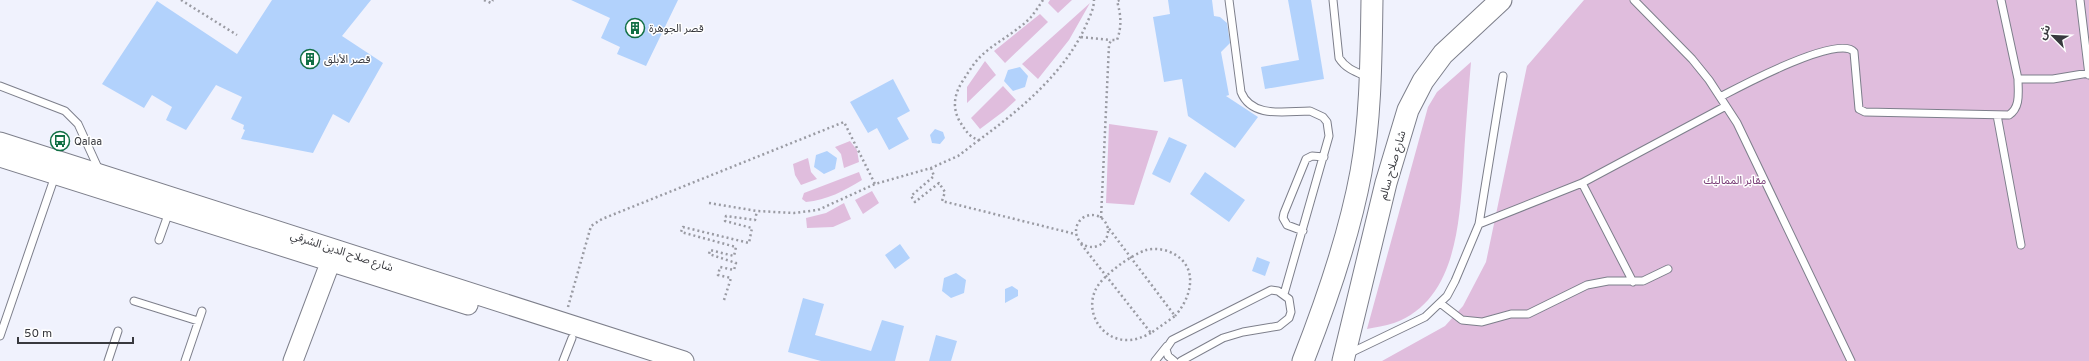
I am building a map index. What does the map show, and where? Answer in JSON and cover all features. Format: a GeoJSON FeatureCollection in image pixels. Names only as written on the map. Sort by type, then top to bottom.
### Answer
{"type":"FeatureCollection","features":[{"type":"Feature","properties":{"kind":"main road"},"geometry":{"type":"LineString","coordinates":[[1303,361],[1329,293],[1351,215],[1361,172],[1371,78],[1372,0]]}},
{"type":"Feature","properties":{"kind":"main road","name":"شارع صلاح سالم"},"geometry":{"type":"LineString","coordinates":[[1344,359],[1386,183],[1408,110],[1423,81],[1443,54],[1501,0]]}},
{"type":"Feature","properties":{"kind":"main road","name":"شارع صلاح الدين الشرقي"},"geometry":{"type":"LineString","coordinates":[[0,142],[100,174],[333,256],[572,338],[645,361]]}},
{"type":"Feature","properties":{"kind":"main road","name":"شارع صلاح الدين الشرقي"},"geometry":{"type":"LineString","coordinates":[[0,157],[169,211],[333,256],[684,361]]}},
{"type":"Feature","properties":{"kind":"main road"},"geometry":{"type":"LineString","coordinates":[[293,361],[333,256]]}},
{"type":"Feature","properties":{"kind":"lane"},"geometry":{"type":"LineString","coordinates":[[1229,0],[1241,92],[1248,104],[1258,110],[1310,111],[1323,117],[1329,129],[1324,157],[1284,294]]}},
{"type":"Feature","properties":{"kind":"lane"},"geometry":{"type":"LineString","coordinates":[[1333,0],[1339,58],[1343,65],[1349,70],[1371,78]]}},
{"type":"Feature","properties":{"kind":"lane"},"geometry":{"type":"LineString","coordinates":[[1634,0],[1692,59],[1726,106],[1748,145],[1851,361]]}},
{"type":"Feature","properties":{"kind":"lane"},"geometry":{"type":"LineString","coordinates":[[1720,97],[1763,74],[1801,59],[1836,48],[1847,47],[1854,52],[1858,109],[1860,111],[2009,115],[2015,111],[2018,96],[2018,79],[2001,0]]}},
{"type":"Feature","properties":{"kind":"lane"},"geometry":{"type":"LineString","coordinates":[[2018,79],[2053,79],[2089,74],[2080,0]]}},
{"type":"Feature","properties":{"kind":"lane"},"geometry":{"type":"LineString","coordinates":[[1344,359],[1425,317],[1440,303],[1455,281],[1478,224],[1485,194],[1503,76]]}},
{"type":"Feature","properties":{"kind":"lane"},"geometry":{"type":"LineString","coordinates":[[0,86],[57,106],[72,117],[83,132],[100,174]]}},
{"type":"Feature","properties":{"kind":"lane"},"geometry":{"type":"LineString","coordinates":[[1478,224],[1582,183],[1726,106]]}},
{"type":"Feature","properties":{"kind":"lane"},"geometry":{"type":"LineString","coordinates":[[1997,115],[2021,245]]}},
{"type":"Feature","properties":{"kind":"lane"},"geometry":{"type":"LineString","coordinates":[[1303,230],[1287,225],[1284,218],[1284,213],[1306,159],[1312,156],[1324,157]]}},
{"type":"Feature","properties":{"kind":"lane"},"geometry":{"type":"LineString","coordinates":[[0,336],[56,175]]}},
{"type":"Feature","properties":{"kind":"lane"},"geometry":{"type":"LineString","coordinates":[[1582,183],[1633,282]]}},
{"type":"Feature","properties":{"kind":"lane"},"geometry":{"type":"LineString","coordinates":[[159,240],[169,211]]}},
{"type":"Feature","properties":{"kind":"lane"},"geometry":{"type":"LineString","coordinates":[[1440,303],[1462,320],[1482,322],[1511,314],[1528,314],[1587,285],[1608,281],[1643,281],[1668,269]]}},
{"type":"Feature","properties":{"kind":"lane"},"geometry":{"type":"LineString","coordinates":[[1155,361],[1172,340],[1271,290],[1284,294],[1289,299],[1292,312],[1285,323],[1279,326],[1243,332],[1223,338],[1181,361]]}},
{"type":"Feature","properties":{"kind":"lane"},"geometry":{"type":"LineString","coordinates":[[134,301],[198,321]]}},
{"type":"Feature","properties":{"kind":"lane"},"geometry":{"type":"LineString","coordinates":[[185,361],[202,311]]}},
{"type":"Feature","properties":{"kind":"lane"},"geometry":{"type":"LineString","coordinates":[[108,361],[118,331]]}},
{"type":"Feature","properties":{"kind":"lane"},"geometry":{"type":"LineString","coordinates":[[563,361],[572,338]]}},
{"type":"Feature","properties":{"kind":"lane"},"geometry":{"type":"LineString","coordinates":[[1167,346],[1168,356],[1174,361]]}},
{"type":"Feature","properties":{"kind":"path"},"geometry":{"type":"LineString","coordinates":[[181,0],[237,35]]}},
{"type":"Feature","properties":{"kind":"path"},"geometry":{"type":"LineString","coordinates":[[484,0],[491,3],[493,0]]}},
{"type":"Feature","properties":{"kind":"path"},"geometry":{"type":"LineString","coordinates":[[980,140],[969,135],[958,118],[955,108],[955,98],[960,86],[973,64],[981,56],[1030,18],[1043,0]]}},
{"type":"Feature","properties":{"kind":"path"},"geometry":{"type":"LineString","coordinates":[[709,202],[757,211],[794,213],[818,210],[875,184],[931,168],[958,156],[1007,120],[1047,81],[1081,37],[1091,15],[1094,0]]}},
{"type":"Feature","properties":{"kind":"path"},"geometry":{"type":"LineString","coordinates":[[1081,37],[1117,40],[1121,21],[1117,2],[1120,0]]}},
{"type":"Feature","properties":{"kind":"path"},"geometry":{"type":"LineString","coordinates":[[1101,218],[1109,45],[1111,40]]}},
{"type":"Feature","properties":{"kind":"path"},"geometry":{"type":"LineString","coordinates":[[569,305],[591,226],[602,219],[844,122],[875,184]]}},
{"type":"Feature","properties":{"kind":"path"},"geometry":{"type":"LineString","coordinates":[[931,168],[934,176],[911,196],[915,202],[938,182],[945,192],[942,201],[1075,234]]}},
{"type":"Feature","properties":{"kind":"path"},"geometry":{"type":"LineString","coordinates":[[724,300],[731,278],[718,275],[720,267],[734,270],[736,263],[708,254],[710,250],[734,256],[736,247],[681,232],[683,227],[749,243],[752,228],[725,221],[726,216],[755,220],[757,211]]}},
{"type":"Feature","properties":{"kind":"path"},"geometry":{"type":"LineString","coordinates":[[1151,333],[1080,244],[1075,234],[1075,228],[1081,218],[1091,215],[1101,218],[1175,316]]}},
{"type":"Feature","properties":{"kind":"path"},"geometry":{"type":"LineString","coordinates":[[1080,244],[1091,248],[1102,244],[1108,236],[1107,226]]}},
{"type":"Feature","properties":{"kind":"path"},"geometry":{"type":"LineString","coordinates":[[1160,249],[1171,253],[1181,260],[1188,271],[1191,283],[1189,295],[1175,316],[1151,333],[1138,339],[1126,341],[1105,333],[1093,314],[1092,302],[1095,291],[1106,276],[1131,257],[1147,250],[1160,249]]}},
{"type":"Feature","properties":{"kind":"green space"},"geometry":{"type":"Polygon","coordinates":[[[1050,0],[1072,0],[1058,13],[1048,3],[1050,0]]]}},
{"type":"Feature","properties":{"kind":"green space","name":"مقابر المماليك"},"geometry":{"type":"Polygon","coordinates":[[[1584,0],[2089,0],[2089,361],[1382,361],[1445,326],[1463,306],[1486,262],[1527,66],[1584,0]]]}},
{"type":"Feature","properties":{"kind":"green space"},"geometry":{"type":"Polygon","coordinates":[[[1090,3],[1069,40],[1038,79],[1022,64],[1090,3]]]}},
{"type":"Feature","properties":{"kind":"green space"},"geometry":{"type":"Polygon","coordinates":[[[1040,14],[1048,22],[1005,63],[994,51],[1040,14]]]}},
{"type":"Feature","properties":{"kind":"green space"},"geometry":{"type":"Polygon","coordinates":[[[985,61],[996,75],[967,103],[967,87],[985,61]]]}},
{"type":"Feature","properties":{"kind":"green space"},"geometry":{"type":"Polygon","coordinates":[[[1471,62],[1459,215],[1450,260],[1442,280],[1430,298],[1414,312],[1394,323],[1367,329],[1428,107],[1437,92],[1471,62]]]}},
{"type":"Feature","properties":{"kind":"green space"},"geometry":{"type":"Polygon","coordinates":[[[1003,86],[1016,100],[980,129],[971,118],[1003,86]]]}},
{"type":"Feature","properties":{"kind":"green space"},"geometry":{"type":"Polygon","coordinates":[[[1109,124],[1158,131],[1134,205],[1106,203],[1109,124]]]}},
{"type":"Feature","properties":{"kind":"green space"},"geometry":{"type":"Polygon","coordinates":[[[850,141],[857,150],[859,162],[844,168],[841,154],[835,147],[850,141]]]}},
{"type":"Feature","properties":{"kind":"green space"},"geometry":{"type":"Polygon","coordinates":[[[808,158],[811,172],[817,179],[801,185],[795,175],[793,164],[808,158]]]}},
{"type":"Feature","properties":{"kind":"green space"},"geometry":{"type":"Polygon","coordinates":[[[859,172],[862,180],[842,191],[814,201],[806,202],[802,199],[804,193],[859,172]]]}},
{"type":"Feature","properties":{"kind":"green space"},"geometry":{"type":"Polygon","coordinates":[[[872,191],[879,203],[863,214],[855,200],[872,191]]]}},
{"type":"Feature","properties":{"kind":"green space"},"geometry":{"type":"Polygon","coordinates":[[[844,203],[851,219],[833,227],[807,228],[806,218],[826,213],[844,203]]]}},
{"type":"Feature","properties":{"kind":"building"},"geometry":{"type":"Polygon","coordinates":[[[272,0],[371,0],[342,36],[383,63],[349,123],[333,114],[313,153],[241,139],[245,130],[243,129],[244,125],[231,119],[242,97],[216,85],[186,130],[166,120],[172,107],[152,95],[144,108],[102,84],[157,1],[237,54],[272,0]]]}},
{"type":"Feature","properties":{"kind":"building","name":"قصر الجوهرة"},"geometry":{"type":"Polygon","coordinates":[[[571,0],[678,0],[646,66],[617,54],[620,47],[601,38],[610,18],[571,0]]]}},
{"type":"Feature","properties":{"kind":"building"},"geometry":{"type":"Polygon","coordinates":[[[1168,0],[1212,0],[1214,16],[1220,17],[1227,23],[1230,43],[1221,52],[1229,95],[1226,96],[1258,117],[1235,148],[1188,116],[1182,79],[1164,82],[1153,17],[1170,14],[1168,0]]]}},
{"type":"Feature","properties":{"kind":"building"},"geometry":{"type":"Polygon","coordinates":[[[1288,0],[1311,0],[1324,79],[1265,89],[1261,67],[1299,60],[1288,0]]]}},
{"type":"Feature","properties":{"kind":"building"},"geometry":{"type":"Polygon","coordinates":[[[1020,67],[1028,76],[1025,87],[1013,91],[1004,81],[1008,70],[1020,67]]]}},
{"type":"Feature","properties":{"kind":"building"},"geometry":{"type":"Polygon","coordinates":[[[893,79],[910,111],[897,118],[909,139],[889,150],[877,128],[868,133],[850,102],[893,79]]]}},
{"type":"Feature","properties":{"kind":"building"},"geometry":{"type":"Polygon","coordinates":[[[935,129],[943,132],[945,138],[940,144],[932,143],[930,135],[935,129]]]}},
{"type":"Feature","properties":{"kind":"building"},"geometry":{"type":"Polygon","coordinates":[[[1169,137],[1187,145],[1170,183],[1152,174],[1169,137]]]}},
{"type":"Feature","properties":{"kind":"building"},"geometry":{"type":"Polygon","coordinates":[[[827,151],[837,158],[835,169],[824,174],[814,167],[816,155],[827,151]]]}},
{"type":"Feature","properties":{"kind":"building"},"geometry":{"type":"Polygon","coordinates":[[[1205,172],[1245,200],[1229,222],[1190,194],[1205,172]]]}},
{"type":"Feature","properties":{"kind":"building"},"geometry":{"type":"Polygon","coordinates":[[[900,244],[910,258],[895,269],[885,255],[900,244]]]}},
{"type":"Feature","properties":{"kind":"building"},"geometry":{"type":"Polygon","coordinates":[[[1257,257],[1270,262],[1265,276],[1252,271],[1257,257]]]}},
{"type":"Feature","properties":{"kind":"building"},"geometry":{"type":"Polygon","coordinates":[[[956,273],[966,280],[964,293],[951,298],[942,291],[944,278],[956,273]]]}},
{"type":"Feature","properties":{"kind":"building"},"geometry":{"type":"Polygon","coordinates":[[[1012,286],[1018,290],[1018,296],[1005,303],[1005,289],[1012,286]]]}},
{"type":"Feature","properties":{"kind":"building"},"geometry":{"type":"Polygon","coordinates":[[[803,298],[824,304],[815,335],[871,351],[882,320],[904,326],[895,361],[821,361],[788,352],[803,298]]]}},
{"type":"Feature","properties":{"kind":"building"},"geometry":{"type":"Polygon","coordinates":[[[936,335],[957,341],[951,361],[929,361],[936,335]]]}},
{"type":"Feature","properties":{"kind":"place","name":"قصر الجوهرة"},"geometry":{"type":"Point","coordinates":[635,28]}},
{"type":"Feature","properties":{"kind":"place","name":"قصر الأبلق"},"geometry":{"type":"Point","coordinates":[310,59]}},
{"type":"Feature","properties":{"kind":"place","name":"Qalaa"},"geometry":{"type":"Point","coordinates":[60,141]}}]}
